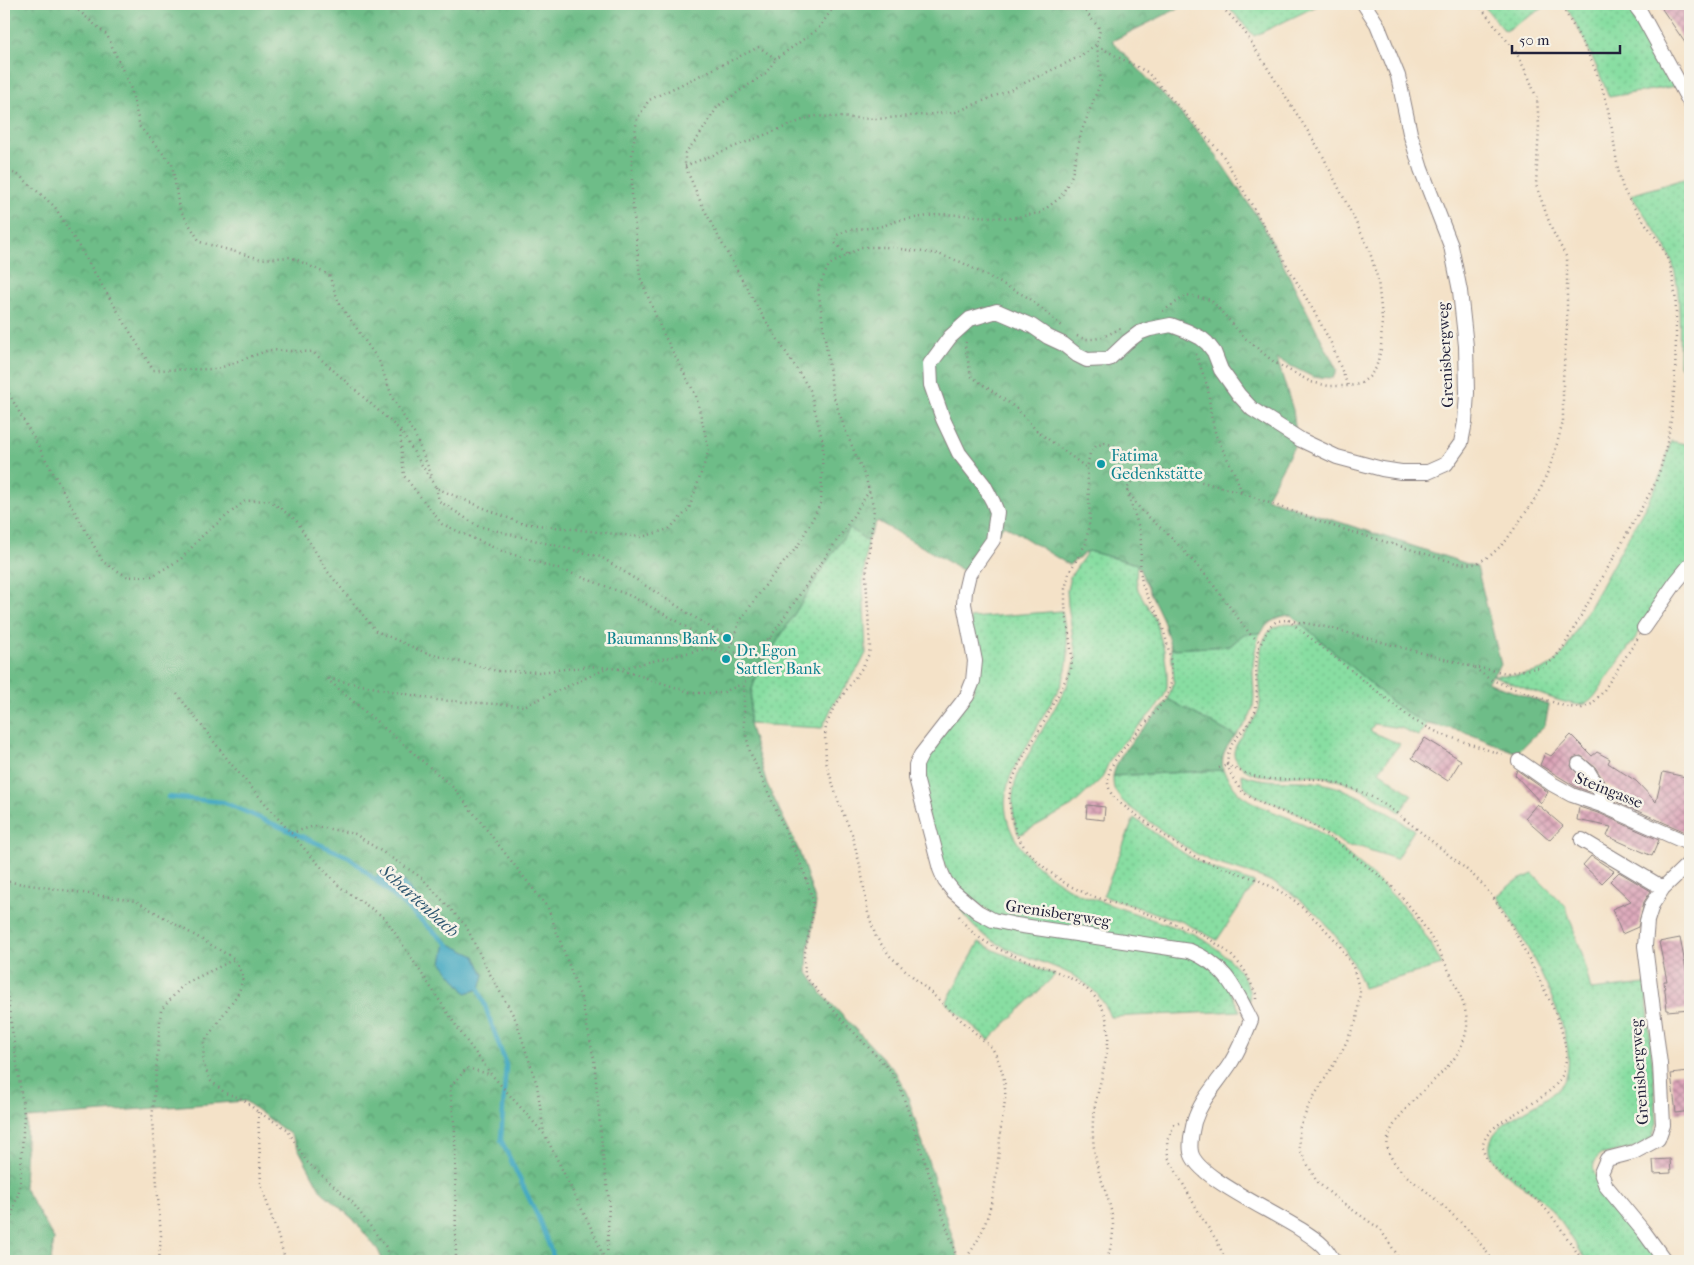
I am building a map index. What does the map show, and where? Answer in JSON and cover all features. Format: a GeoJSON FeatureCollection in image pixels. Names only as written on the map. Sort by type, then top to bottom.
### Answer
{"type":"FeatureCollection","features":[{"type":"Feature","properties":{"kind":"street","name":"Grenisbergweg"},"geometry":{"type":"LineString","coordinates":[[1250,1020],[1233,985],[1220,969],[1207,958],[1190,951],[993,920],[978,912],[953,891],[945,881],[940,869],[916,778],[916,765],[920,755],[967,696],[973,681],[975,661],[964,604],[965,591],[969,574],[993,540],[997,512],[994,502],[984,486],[959,453],[943,419],[931,385],[930,364],[950,337],[970,319],[996,311],[1032,326],[1087,360],[1109,359],[1139,333],[1171,325],[1201,338],[1207,343],[1214,352],[1221,370],[1252,409],[1301,440],[1337,457],[1382,469],[1401,472],[1428,472],[1446,464],[1461,443],[1465,422],[1467,393],[1466,346],[1460,291],[1450,246],[1421,169],[1410,133],[1398,76],[1377,24],[1364,4]]}},
{"type":"Feature","properties":{"kind":"street"},"geometry":{"type":"LineString","coordinates":[[1634,4],[1642,13],[1690,103]]}},
{"type":"Feature","properties":{"kind":"street"},"geometry":{"type":"LineString","coordinates":[[1644,628],[1690,565]]}},
{"type":"Feature","properties":{"kind":"street","name":"Steingasse"},"geometry":{"type":"LineString","coordinates":[[1519,761],[1552,784],[1572,795],[1610,808],[1690,844]]}},
{"type":"Feature","properties":{"kind":"street"},"geometry":{"type":"LineString","coordinates":[[1579,764],[1589,773],[1610,808]]}},
{"type":"Feature","properties":{"kind":"street"},"geometry":{"type":"LineString","coordinates":[[1582,840],[1663,888]]}},
{"type":"Feature","properties":{"kind":"street","name":"Grenisbergweg"},"geometry":{"type":"LineString","coordinates":[[1665,1261],[1606,1186],[1602,1173],[1607,1159],[1634,1152],[1658,1139],[1663,1125],[1660,1064],[1645,946],[1647,921],[1652,905],[1663,888],[1690,862]]}},
{"type":"Feature","properties":{"kind":"street"},"geometry":{"type":"LineString","coordinates":[[1250,1020],[1243,1041],[1230,1065],[1203,1100],[1192,1129],[1190,1154],[1200,1168],[1212,1179],[1296,1227],[1322,1246],[1334,1261]]}},
{"type":"Feature","properties":{"kind":"path"},"geometry":{"type":"LineString","coordinates":[[71,4],[107,35],[131,89],[140,127],[172,164],[179,208],[200,242],[261,259],[292,257],[329,275],[339,303],[379,361],[393,399],[415,435],[436,488],[439,501],[478,526],[601,557],[732,642]]}},
{"type":"Feature","properties":{"kind":"path"},"geometry":{"type":"LineString","coordinates":[[727,654],[739,622],[772,576],[798,546],[821,502],[823,443],[810,390],[759,310],[701,203],[685,166],[685,153],[698,139],[718,106],[766,73],[776,59],[818,29],[836,4]]}},
{"type":"Feature","properties":{"kind":"path"},"geometry":{"type":"LineString","coordinates":[[847,254],[835,243],[837,234],[848,230],[879,227],[900,220],[943,214],[1011,218],[1040,213],[1062,197],[1072,175],[1081,132],[1101,81],[1097,45],[1100,29],[1080,4]]}},
{"type":"Feature","properties":{"kind":"path"},"geometry":{"type":"LineString","coordinates":[[1155,314],[1187,295],[1211,300],[1245,338],[1274,362],[1311,382],[1329,386],[1360,384],[1376,368],[1381,349],[1382,318],[1378,280],[1369,250],[1321,152],[1242,28],[1219,4]]}},
{"type":"Feature","properties":{"kind":"path"},"geometry":{"type":"LineString","coordinates":[[1250,1020],[1256,1005],[1256,994],[1244,969],[1229,953],[1199,933],[1089,895],[1066,884],[1047,870],[1027,851],[1017,836],[1009,800],[1019,764],[1044,722],[1071,669],[1072,656],[1065,606],[1065,589],[1069,573],[1086,543],[1090,518],[1087,468],[1090,453],[1096,446],[1105,443],[1118,447],[1147,463],[1188,478],[1242,494],[1336,527],[1456,563],[1476,564],[1491,555],[1505,542],[1533,502],[1543,484],[1553,458],[1563,422],[1563,379],[1567,327],[1567,258],[1552,230],[1536,185],[1539,126],[1537,99],[1516,52],[1478,4]]}},
{"type":"Feature","properties":{"kind":"path"},"geometry":{"type":"LineString","coordinates":[[1493,1261],[1486,1250],[1459,1222],[1433,1197],[1400,1170],[1388,1152],[1388,1138],[1398,1120],[1415,1097],[1457,1056],[1466,1036],[1467,1023],[1461,1000],[1443,958],[1417,916],[1390,884],[1313,825],[1254,799],[1243,791],[1236,783],[1227,765],[1228,754],[1233,742],[1250,722],[1255,712],[1257,701],[1256,666],[1260,642],[1270,626],[1277,621],[1287,620],[1326,627],[1474,667],[1507,673],[1543,667],[1554,659],[1564,646],[1655,484],[1663,462],[1675,386],[1676,314],[1669,263],[1661,246],[1623,188],[1609,112],[1601,86],[1577,30],[1560,4]]}},
{"type":"Feature","properties":{"kind":"path"},"geometry":{"type":"LineString","coordinates":[[685,166],[813,116],[877,118],[956,112],[1010,90],[1079,57],[1097,45]]}},
{"type":"Feature","properties":{"kind":"path"},"geometry":{"type":"LineString","coordinates":[[1097,45],[1147,72],[1222,154],[1320,322],[1331,343],[1348,386]]}},
{"type":"Feature","properties":{"kind":"path"},"geometry":{"type":"LineString","coordinates":[[4,169],[20,176],[55,207],[153,370],[217,369],[269,350],[314,352],[400,430],[436,488],[520,524],[642,537],[669,529],[689,509],[709,450],[696,396],[662,331],[640,277],[632,197],[632,155],[637,120],[649,100],[759,47],[776,59]]}},
{"type":"Feature","properties":{"kind":"path"},"geometry":{"type":"LineString","coordinates":[[963,1261],[970,1253],[987,1219],[996,1179],[1005,1089],[1002,1073],[992,1048],[890,956],[876,937],[868,913],[861,870],[852,834],[838,801],[826,762],[826,726],[833,709],[862,668],[869,654],[866,576],[874,509],[866,479],[833,395],[818,288],[829,265],[861,247],[886,247],[938,254],[953,259],[1029,298],[1058,321],[1068,332]]}},
{"type":"Feature","properties":{"kind":"path"},"geometry":{"type":"LineString","coordinates":[[1075,335],[1082,339],[1100,339],[1123,326]]}},
{"type":"Feature","properties":{"kind":"path"},"geometry":{"type":"LineString","coordinates":[[1187,331],[1208,388],[1216,436],[1236,476],[1242,494]]}},
{"type":"Feature","properties":{"kind":"path"},"geometry":{"type":"LineString","coordinates":[[968,338],[965,345],[971,376],[1016,408],[1037,431],[1087,468]]}},
{"type":"Feature","properties":{"kind":"path"},"geometry":{"type":"LineString","coordinates":[[4,385],[103,562],[128,577],[152,576],[181,559],[203,535],[245,501],[269,500],[296,520],[328,572],[376,631],[426,653],[497,671],[540,672],[590,666],[619,669],[693,693],[722,694],[744,683],[755,669],[770,638],[869,491]]}},
{"type":"Feature","properties":{"kind":"path"},"geometry":{"type":"LineString","coordinates":[[400,430],[404,476],[442,524],[499,550],[571,573],[631,596],[677,621],[698,635],[708,648]]}},
{"type":"Feature","properties":{"kind":"path"},"geometry":{"type":"LineString","coordinates":[[1126,489],[1147,463]]}},
{"type":"Feature","properties":{"kind":"path"},"geometry":{"type":"LineString","coordinates":[[1126,489],[1140,508],[1175,541],[1209,579],[1250,634],[1260,642]]}},
{"type":"Feature","properties":{"kind":"path"},"geometry":{"type":"LineString","coordinates":[[1126,489],[1140,532],[1142,554],[1141,580],[1146,595],[1159,617],[1167,647],[1171,684],[1161,706],[1114,761],[1108,776],[1108,787],[1112,795],[1120,803],[1199,859],[1258,880],[1295,901],[1338,944],[1353,967],[1360,991],[1357,1019],[1343,1049],[1310,1103],[1299,1129],[1300,1150],[1317,1182],[1337,1200],[1380,1229],[1396,1253],[1399,1261]]}},
{"type":"Feature","properties":{"kind":"path"},"geometry":{"type":"LineString","coordinates":[[1287,620],[1413,720],[1441,734],[1519,761]]}},
{"type":"Feature","properties":{"kind":"path"},"geometry":{"type":"LineString","coordinates":[[1474,667],[1489,679],[1568,707],[1582,708],[1592,704],[1602,693],[1644,628]]}},
{"type":"Feature","properties":{"kind":"path"},"geometry":{"type":"LineString","coordinates":[[619,669],[708,648],[727,654],[749,650],[770,638]]}},
{"type":"Feature","properties":{"kind":"path"},"geometry":{"type":"LineString","coordinates":[[606,1261],[609,1200],[594,1059],[581,998],[548,908],[454,788],[326,678],[437,700],[524,706],[608,668]]}},
{"type":"Feature","properties":{"kind":"path"},"geometry":{"type":"LineString","coordinates":[[744,683],[744,726],[750,752],[804,872],[813,900],[812,918],[804,957],[805,976],[842,1020],[891,1071],[900,1087],[958,1261]]}},
{"type":"Feature","properties":{"kind":"path"},"geometry":{"type":"LineString","coordinates":[[177,694],[232,765],[340,887],[385,918],[465,1039],[491,1074],[545,1135],[606,1261]]}},
{"type":"Feature","properties":{"kind":"path"},"geometry":{"type":"LineString","coordinates":[[1219,768],[1227,765],[1262,778],[1315,779],[1333,782],[1364,793],[1416,828],[1470,872],[1495,900],[1508,919],[1544,989],[1563,1035],[1566,1059],[1563,1075],[1558,1084],[1488,1133],[1483,1146],[1484,1152],[1496,1170],[1543,1205],[1583,1261]]}},
{"type":"Feature","properties":{"kind":"path"},"geometry":{"type":"LineString","coordinates":[[291,833],[315,826],[355,834],[422,878],[466,926],[486,967],[516,1020],[537,1085],[545,1135]]}},
{"type":"Feature","properties":{"kind":"path"},"geometry":{"type":"LineString","coordinates":[[4,881],[136,901],[235,959],[243,977],[239,992],[204,1042],[204,1064],[211,1081],[225,1093],[243,1100],[258,1112],[287,1128],[306,1161],[352,1202],[386,1247],[389,1261]]}},
{"type":"Feature","properties":{"kind":"path"},"geometry":{"type":"LineString","coordinates":[[959,915],[962,922],[993,946],[1069,977],[1083,985],[1095,996],[1104,1010],[1108,1021],[1108,1049],[1096,1097],[1093,1122],[1098,1167],[1109,1202],[1113,1224],[1112,1241],[1107,1261]]}},
{"type":"Feature","properties":{"kind":"path"},"geometry":{"type":"LineString","coordinates":[[159,1261],[161,1236],[152,1121],[161,1010],[184,984],[235,959]]}},
{"type":"Feature","properties":{"kind":"path"},"geometry":{"type":"LineString","coordinates":[[4,988],[7,994],[24,1114],[20,1187],[4,1241]]}},
{"type":"Feature","properties":{"kind":"path"},"geometry":{"type":"LineString","coordinates":[[456,1261],[455,1130],[450,1087],[467,1068],[491,1074]]}},
{"type":"Feature","properties":{"kind":"path"},"geometry":{"type":"LineString","coordinates":[[258,1112],[261,1184],[286,1261]]}},
{"type":"Feature","properties":{"kind":"path"},"geometry":{"type":"LineString","coordinates":[[1195,1120],[1185,1120],[1174,1125],[1167,1141],[1168,1157],[1217,1241],[1226,1261]]}},
{"type":"Feature","properties":{"kind":"green space"},"geometry":{"type":"Polygon","coordinates":[[[4,4],[1187,4],[1112,41],[1205,139],[1263,225],[1337,370],[1333,378],[1313,377],[1277,359],[1293,410],[1297,441],[1266,498],[1477,567],[1501,665],[1487,682],[1549,705],[1545,725],[1517,753],[1462,731],[1427,724],[1393,703],[1291,615],[1273,620],[1260,633],[1244,634],[1230,646],[1171,649],[1163,620],[1137,564],[1088,551],[1069,565],[1004,525],[966,572],[877,521],[867,541],[850,528],[758,672],[751,692],[749,724],[767,784],[799,851],[816,903],[808,949],[807,971],[823,995],[895,1071],[907,1094],[960,1261],[383,1261],[378,1250],[353,1219],[321,1191],[291,1135],[245,1101],[27,1118],[24,1187],[54,1239],[51,1261],[4,1261],[4,4]]]}},
{"type":"Feature","properties":{"kind":"green space"},"geometry":{"type":"Polygon","coordinates":[[[1226,4],[1321,4],[1254,36],[1226,4]]]}},
{"type":"Feature","properties":{"kind":"green space"},"geometry":{"type":"Polygon","coordinates":[[[1482,4],[1550,4],[1505,31],[1482,4]]]}},
{"type":"Feature","properties":{"kind":"green space"},"geometry":{"type":"Polygon","coordinates":[[[1564,4],[1628,4],[1676,86],[1609,97],[1583,38],[1564,4]]]}},
{"type":"Feature","properties":{"kind":"green space"},"geometry":{"type":"Polygon","coordinates":[[[1690,177],[1690,367],[1679,366],[1679,302],[1676,277],[1670,256],[1631,195],[1690,177]]]}},
{"type":"Feature","properties":{"kind":"green space"},"geometry":{"type":"Polygon","coordinates":[[[1671,441],[1690,445],[1690,560],[1596,694],[1585,704],[1567,703],[1492,675],[1540,671],[1556,662],[1563,654],[1653,493],[1664,467],[1671,441]]]}},
{"type":"Feature","properties":{"kind":"green space"},"geometry":{"type":"Polygon","coordinates":[[[850,528],[867,541],[863,583],[866,653],[859,667],[835,701],[822,728],[749,724],[751,692],[758,672],[850,528]]]}},
{"type":"Feature","properties":{"kind":"green space"},"geometry":{"type":"Polygon","coordinates":[[[1088,551],[1137,564],[1136,578],[1138,590],[1155,619],[1164,650],[1167,688],[1157,707],[1117,749],[1102,778],[1072,806],[1019,835],[1013,811],[1016,779],[1066,688],[1073,670],[1076,657],[1067,590],[1070,577],[1088,551]]]}},
{"type":"Feature","properties":{"kind":"green space"},"geometry":{"type":"Polygon","coordinates":[[[1062,611],[1068,658],[1060,687],[1017,762],[1009,781],[1005,800],[1007,818],[1013,834],[1022,849],[1034,863],[1048,875],[1079,894],[1194,934],[1212,945],[1232,962],[1240,972],[1249,992],[1249,1002],[1215,959],[994,916],[954,884],[940,857],[920,788],[921,764],[974,690],[970,618],[1062,611]]]}},
{"type":"Feature","properties":{"kind":"green space"},"geometry":{"type":"Polygon","coordinates":[[[1285,624],[1303,625],[1393,703],[1427,724],[1418,736],[1401,728],[1374,724],[1370,731],[1400,744],[1379,771],[1412,795],[1400,812],[1365,791],[1339,781],[1309,775],[1263,776],[1254,774],[1246,770],[1234,757],[1237,744],[1258,712],[1260,703],[1259,664],[1265,637],[1275,627],[1285,624]]]}},
{"type":"Feature","properties":{"kind":"green space"},"geometry":{"type":"Polygon","coordinates":[[[1260,633],[1253,671],[1253,709],[1248,720],[1235,736],[1168,699],[1174,681],[1171,649],[1230,646],[1244,634],[1260,633]]]}},
{"type":"Feature","properties":{"kind":"green space"},"geometry":{"type":"Polygon","coordinates":[[[1168,699],[1235,736],[1224,752],[1223,770],[1113,776],[1122,755],[1129,745],[1168,699]]]}},
{"type":"Feature","properties":{"kind":"green space"},"geometry":{"type":"Polygon","coordinates":[[[1223,770],[1238,792],[1245,797],[1262,807],[1316,830],[1366,870],[1392,894],[1415,920],[1442,965],[1363,988],[1341,943],[1305,904],[1270,881],[1213,862],[1187,848],[1127,805],[1117,794],[1114,786],[1113,776],[1223,770]]]}},
{"type":"Feature","properties":{"kind":"green space"},"geometry":{"type":"Polygon","coordinates":[[[1242,774],[1269,780],[1314,782],[1341,789],[1366,800],[1414,830],[1396,859],[1360,847],[1346,846],[1309,819],[1252,793],[1244,784],[1242,774]]]}},
{"type":"Feature","properties":{"kind":"green space"},"geometry":{"type":"Polygon","coordinates":[[[1134,818],[1174,847],[1207,866],[1255,883],[1217,940],[1183,922],[1103,896],[1134,818]]]}},
{"type":"Feature","properties":{"kind":"green space"},"geometry":{"type":"Polygon","coordinates":[[[1533,874],[1566,907],[1583,957],[1591,990],[1646,984],[1657,1123],[1652,1138],[1637,1147],[1600,1155],[1595,1162],[1594,1169],[1599,1183],[1661,1261],[1587,1261],[1549,1207],[1498,1166],[1490,1151],[1491,1139],[1498,1129],[1509,1120],[1549,1096],[1560,1087],[1566,1077],[1568,1058],[1565,1036],[1557,1011],[1533,959],[1497,896],[1514,882],[1533,874]]]}},
{"type":"Feature","properties":{"kind":"green space"},"geometry":{"type":"Polygon","coordinates":[[[959,901],[982,919],[1198,959],[1222,976],[1240,1011],[1110,1017],[1099,996],[1082,981],[1061,970],[992,941],[973,926],[958,905],[959,901]]]}},
{"type":"Feature","properties":{"kind":"green space"},"geometry":{"type":"Polygon","coordinates":[[[979,942],[1055,975],[989,1040],[946,1003],[979,942]]]}},
{"type":"Feature","properties":{"kind":"water"},"geometry":{"type":"Polygon","coordinates":[[[385,871],[405,882],[420,903],[416,916],[374,878],[385,871]]]}},
{"type":"Feature","properties":{"kind":"water"},"geometry":{"type":"Polygon","coordinates":[[[446,942],[475,956],[484,975],[480,989],[466,993],[442,963],[446,942]]]}},
{"type":"Feature","properties":{"kind":"building"},"geometry":{"type":"Polygon","coordinates":[[[1671,4],[1690,4],[1690,50],[1662,9],[1671,4]]]}},
{"type":"Feature","properties":{"kind":"building"},"geometry":{"type":"Polygon","coordinates":[[[1571,735],[1592,756],[1597,752],[1610,759],[1608,763],[1636,781],[1656,802],[1663,772],[1690,778],[1690,834],[1617,802],[1624,795],[1605,783],[1595,767],[1581,756],[1573,758],[1571,766],[1590,792],[1576,787],[1540,765],[1545,753],[1551,756],[1571,735]]]}},
{"type":"Feature","properties":{"kind":"building"},"geometry":{"type":"Polygon","coordinates":[[[1425,738],[1461,760],[1448,781],[1412,758],[1425,738]]]}},
{"type":"Feature","properties":{"kind":"building"},"geometry":{"type":"Polygon","coordinates":[[[1517,770],[1548,792],[1541,803],[1515,775],[1517,770]]]}},
{"type":"Feature","properties":{"kind":"building"},"geometry":{"type":"Polygon","coordinates":[[[1537,804],[1563,826],[1550,840],[1525,818],[1537,804]]]}},
{"type":"Feature","properties":{"kind":"building"},"geometry":{"type":"Polygon","coordinates":[[[1087,805],[1105,807],[1104,820],[1086,818],[1087,805]]]}},
{"type":"Feature","properties":{"kind":"building"},"geometry":{"type":"Polygon","coordinates":[[[1579,807],[1601,814],[1659,840],[1652,856],[1607,836],[1611,827],[1577,820],[1579,807]]]}},
{"type":"Feature","properties":{"kind":"building"},"geometry":{"type":"Polygon","coordinates":[[[1591,856],[1614,871],[1602,883],[1583,865],[1591,856]]]}},
{"type":"Feature","properties":{"kind":"building"},"geometry":{"type":"Polygon","coordinates":[[[1619,872],[1651,891],[1644,902],[1638,927],[1622,934],[1612,909],[1631,901],[1610,881],[1619,872]]]}},
{"type":"Feature","properties":{"kind":"building"},"geometry":{"type":"Polygon","coordinates":[[[1680,938],[1687,974],[1690,1009],[1667,1011],[1664,981],[1667,981],[1659,942],[1680,938]]]}},
{"type":"Feature","properties":{"kind":"building"},"geometry":{"type":"Polygon","coordinates":[[[1688,1072],[1690,1111],[1676,1113],[1671,1074],[1688,1072]]]}},
{"type":"Feature","properties":{"kind":"building"},"geometry":{"type":"Polygon","coordinates":[[[1670,1159],[1671,1173],[1654,1174],[1653,1160],[1670,1159]]]}},
{"type":"Feature","properties":{"kind":"waterway","name":"Schartenbach"},"geometry":{"type":"LineString","coordinates":[[168,797],[223,802],[349,857],[449,945]]}},
{"type":"Feature","properties":{"kind":"waterway","name":"Schartenbach"},"geometry":{"type":"LineString","coordinates":[[478,986],[506,1065],[501,1140],[538,1217],[555,1261]]}},
{"type":"Feature","properties":{"kind":"place","name":"Fatima Gedenkstätte"},"geometry":{"type":"Point","coordinates":[1101,464]}},
{"type":"Feature","properties":{"kind":"place","name":"Baumanns Bank"},"geometry":{"type":"Point","coordinates":[727,638]}},
{"type":"Feature","properties":{"kind":"place","name":"Dr. Egon Sattler Bank"},"geometry":{"type":"Point","coordinates":[726,659]}}]}
